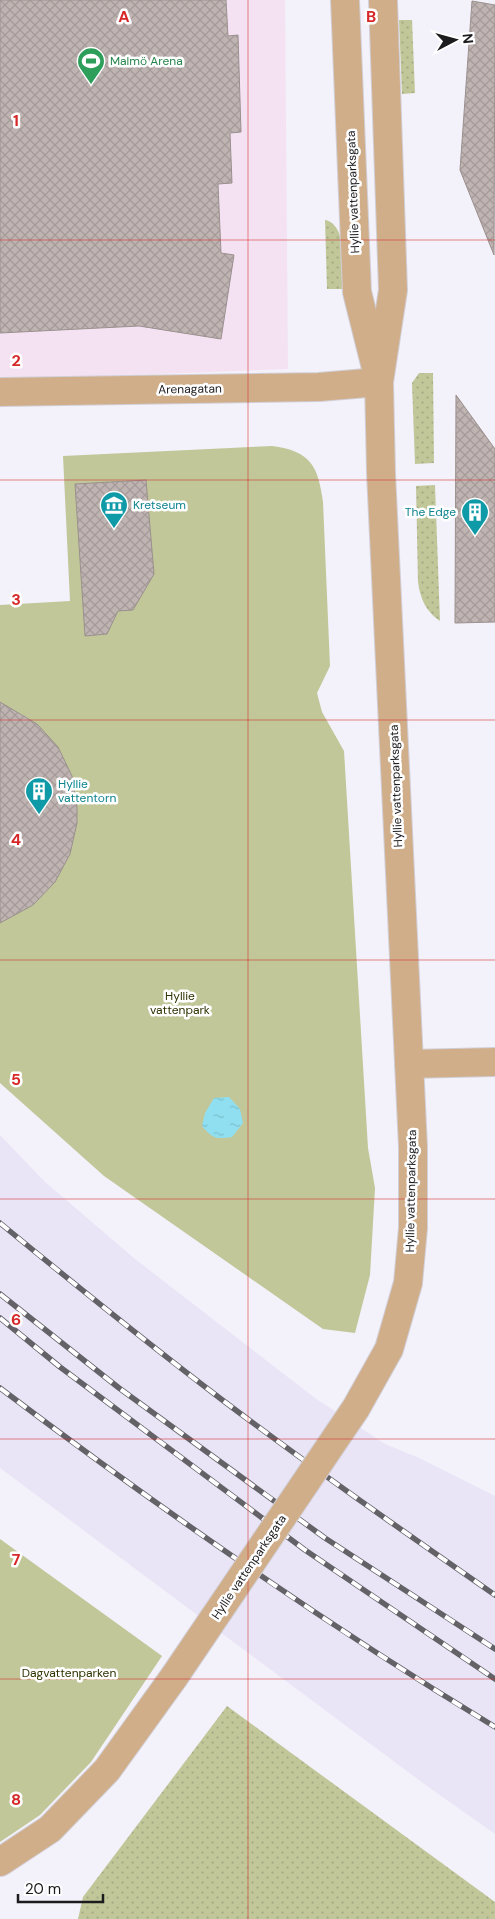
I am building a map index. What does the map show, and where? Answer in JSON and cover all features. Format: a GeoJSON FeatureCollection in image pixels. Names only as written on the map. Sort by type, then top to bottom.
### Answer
{"type":"FeatureCollection","features":[{"type":"Feature","properties":{"kind":"street","name":"Hyllie vattenparksgata"},"geometry":{"type":"LineString","coordinates":[[345,0],[357,292],[379,382]]}},
{"type":"Feature","properties":{"kind":"street","name":"Hyllie vattenparksgata"},"geometry":{"type":"LineString","coordinates":[[0,1862],[50,1829],[107,1770],[174,1677],[356,1408],[389,1349],[408,1283],[413,1228],[413,1147],[379,382],[393,290],[383,0]]}},
{"type":"Feature","properties":{"kind":"street","name":"Arenagatan"},"geometry":{"type":"LineString","coordinates":[[0,392],[310,387],[379,382]]}},
{"type":"Feature","properties":{"kind":"street"},"geometry":{"type":"LineString","coordinates":[[409,1064],[495,1062]]}},
{"type":"Feature","properties":{"kind":"shaded area"},"geometry":{"type":"Polygon","coordinates":[[[0,0],[285,0],[288,369],[0,380],[0,0]]]}},
{"type":"Feature","properties":{"kind":"shaded area"},"geometry":{"type":"Polygon","coordinates":[[[0,1135],[44,1181],[135,1259],[315,1398],[385,1444],[419,1458],[495,1496],[495,1834],[427,1786],[0,1468],[0,1135]]]}},
{"type":"Feature","properties":{"kind":"green space"},"geometry":{"type":"Polygon","coordinates":[[[399,20],[412,20],[415,93],[402,94],[399,20]]]}},
{"type":"Feature","properties":{"kind":"green space"},"geometry":{"type":"Polygon","coordinates":[[[325,220],[332,223],[338,230],[341,239],[344,260],[344,289],[327,289],[325,220]]]}},
{"type":"Feature","properties":{"kind":"green space"},"geometry":{"type":"Polygon","coordinates":[[[419,373],[433,373],[434,463],[415,464],[412,383],[419,373]]]}},
{"type":"Feature","properties":{"kind":"green space","name":"Hyllie vattenpark"},"geometry":{"type":"Polygon","coordinates":[[[272,446],[295,452],[304,456],[310,462],[318,478],[323,502],[330,666],[317,693],[322,712],[344,751],[368,1148],[375,1188],[370,1275],[355,1333],[323,1329],[104,1176],[0,1083],[0,605],[70,601],[63,456],[272,446]]]}},
{"type":"Feature","properties":{"kind":"green space"},"geometry":{"type":"Polygon","coordinates":[[[435,485],[440,621],[424,604],[418,582],[416,486],[435,485]]]}},
{"type":"Feature","properties":{"kind":"green space","name":"Dagvattenparken"},"geometry":{"type":"Polygon","coordinates":[[[0,1539],[162,1656],[91,1762],[40,1815],[0,1842],[0,1539]]]}},
{"type":"Feature","properties":{"kind":"green space"},"geometry":{"type":"Polygon","coordinates":[[[227,1706],[495,1902],[495,1919],[78,1919],[83,1897],[227,1706]]]}},
{"type":"Feature","properties":{"kind":"water"},"geometry":{"type":"Polygon","coordinates":[[[229,1097],[240,1109],[243,1123],[232,1137],[215,1137],[202,1126],[205,1113],[214,1098],[229,1097]]]}},
{"type":"Feature","properties":{"kind":"building"},"geometry":{"type":"Polygon","coordinates":[[[0,0],[226,0],[228,36],[238,35],[241,132],[230,133],[232,183],[218,184],[221,253],[234,255],[221,339],[139,326],[0,333],[0,0]]]}},
{"type":"Feature","properties":{"kind":"building"},"geometry":{"type":"Polygon","coordinates":[[[472,1],[495,5],[494,255],[460,170],[472,1]]]}},
{"type":"Feature","properties":{"kind":"building","name":"The Edge"},"geometry":{"type":"Polygon","coordinates":[[[456,395],[495,449],[495,622],[455,623],[456,395]]]}},
{"type":"Feature","properties":{"kind":"building","name":"Kretseum"},"geometry":{"type":"Polygon","coordinates":[[[146,480],[154,574],[133,610],[118,611],[107,634],[85,636],[75,484],[146,480]]]}},
{"type":"Feature","properties":{"kind":"building","name":"Hyllie vattentorn"},"geometry":{"type":"Polygon","coordinates":[[[0,702],[37,724],[58,747],[72,776],[77,807],[77,823],[70,854],[55,882],[33,905],[0,923],[0,702]]]}},
{"type":"Feature","properties":{"kind":"railway"},"geometry":{"type":"LineString","coordinates":[[0,1223],[221,1399],[323,1474],[495,1595]]}},
{"type":"Feature","properties":{"kind":"railway"},"geometry":{"type":"LineString","coordinates":[[0,1294],[119,1388],[325,1538],[495,1649]]}},
{"type":"Feature","properties":{"kind":"railway"},"geometry":{"type":"LineString","coordinates":[[0,1318],[60,1367],[305,1550],[495,1679]]}},
{"type":"Feature","properties":{"kind":"railway"},"geometry":{"type":"LineString","coordinates":[[0,1388],[120,1477],[243,1564],[368,1647],[495,1727]]}},
{"type":"Feature","properties":{"kind":"place","name":"Malmö Arena"},"geometry":{"type":"Point","coordinates":[91,85]}},
{"type":"Feature","properties":{"kind":"place","name":"Kretseum"},"geometry":{"type":"Point","coordinates":[114,529]}},
{"type":"Feature","properties":{"kind":"place","name":"The Edge"},"geometry":{"type":"Point","coordinates":[475,536]}},
{"type":"Feature","properties":{"kind":"place","name":"Hyllie vattentorn"},"geometry":{"type":"Point","coordinates":[39,815]}}]}
